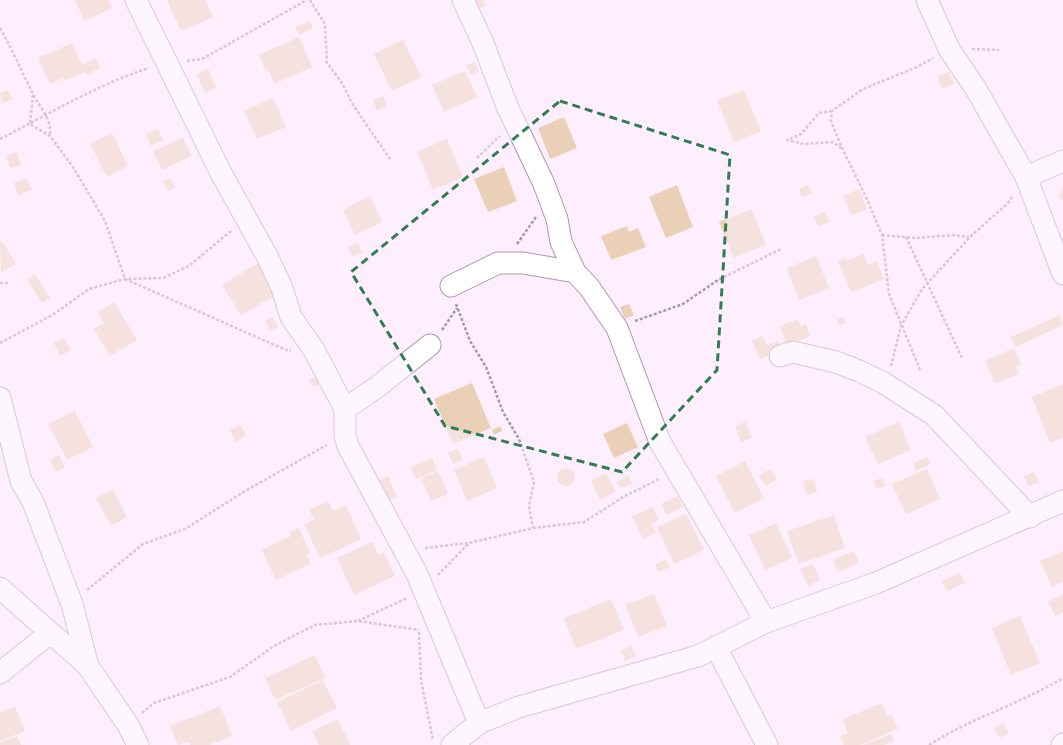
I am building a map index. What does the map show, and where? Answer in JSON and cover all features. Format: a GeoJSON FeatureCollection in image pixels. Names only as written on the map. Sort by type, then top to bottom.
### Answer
{"type":"FeatureCollection","features":[{"type":"Feature","properties":{"kind":"street"},"geometry":{"type":"LineString","coordinates":[[136,0],[172,77],[267,256],[282,288],[291,317],[314,350],[345,409],[345,436],[348,446],[424,590],[479,723]]}},
{"type":"Feature","properties":{"kind":"street"},"geometry":{"type":"LineString","coordinates":[[463,0],[483,43],[512,117],[549,196],[557,220],[561,242],[575,272],[589,287],[617,328],[660,442],[675,470],[684,482],[766,622]]}},
{"type":"Feature","properties":{"kind":"street"},"geometry":{"type":"LineString","coordinates":[[927,0],[949,49],[976,89],[1026,177],[1063,274]]}},
{"type":"Feature","properties":{"kind":"street"},"geometry":{"type":"LineString","coordinates":[[1026,177],[1063,161]]}},
{"type":"Feature","properties":{"kind":"street"},"geometry":{"type":"LineString","coordinates":[[450,286],[498,263],[523,263],[575,272]]}},
{"type":"Feature","properties":{"kind":"street"},"geometry":{"type":"LineString","coordinates":[[345,409],[377,387],[430,345]]}},
{"type":"Feature","properties":{"kind":"street"},"geometry":{"type":"LineString","coordinates":[[780,356],[793,352],[836,362],[882,382],[934,415],[1030,517]]}},
{"type":"Feature","properties":{"kind":"street"},"geometry":{"type":"LineString","coordinates":[[0,398],[21,481],[34,502],[72,604],[88,666]]}},
{"type":"Feature","properties":{"kind":"street"},"geometry":{"type":"LineString","coordinates":[[452,745],[479,723],[519,707],[698,656],[766,622],[876,584],[1030,517],[1063,501]]}},
{"type":"Feature","properties":{"kind":"street"},"geometry":{"type":"LineString","coordinates":[[0,588],[88,666],[128,725],[138,745]]}},
{"type":"Feature","properties":{"kind":"street"},"geometry":{"type":"LineString","coordinates":[[0,673],[50,633]]}},
{"type":"Feature","properties":{"kind":"street"},"geometry":{"type":"LineString","coordinates":[[716,647],[767,745]]}},
{"type":"Feature","properties":{"kind":"path"},"geometry":{"type":"LineString","coordinates":[[310,0],[325,24],[327,63],[342,84],[353,106],[390,159]]}},
{"type":"Feature","properties":{"kind":"path"},"geometry":{"type":"LineString","coordinates":[[0,28],[12,48],[34,95],[46,115],[50,129],[50,136]]}},
{"type":"Feature","properties":{"kind":"path"},"geometry":{"type":"LineString","coordinates":[[842,148],[833,142],[804,144],[787,140],[802,134],[819,113],[832,111],[863,89],[917,67],[949,49],[999,50]]}},
{"type":"Feature","properties":{"kind":"path"},"geometry":{"type":"LineString","coordinates":[[34,95],[30,124],[50,136],[72,167],[105,221],[125,279],[286,350],[314,350]]}},
{"type":"Feature","properties":{"kind":"path"},"geometry":{"type":"LineString","coordinates":[[832,111],[831,121],[882,235],[889,294],[920,370]]}},
{"type":"Feature","properties":{"kind":"path"},"geometry":{"type":"LineString","coordinates":[[478,158],[503,132],[512,117]]}},
{"type":"Feature","properties":{"kind":"path"},"geometry":{"type":"LineString","coordinates":[[890,367],[901,326],[922,289],[970,237],[1007,204],[1026,177]]}},
{"type":"Feature","properties":{"kind":"path"},"geometry":{"type":"LineString","coordinates":[[498,263],[510,254],[549,196]]}},
{"type":"Feature","properties":{"kind":"path"},"geometry":{"type":"LineString","coordinates":[[0,344],[54,314],[89,289],[125,279],[163,278],[189,266],[235,228],[239,205]]}},
{"type":"Feature","properties":{"kind":"path"},"geometry":{"type":"LineString","coordinates":[[882,235],[906,237],[953,235],[970,237]]}},
{"type":"Feature","properties":{"kind":"path"},"geometry":{"type":"LineString","coordinates":[[906,237],[962,358]]}},
{"type":"Feature","properties":{"kind":"path"},"geometry":{"type":"LineString","coordinates":[[617,328],[683,304],[718,280],[780,249]]}},
{"type":"Feature","properties":{"kind":"path"},"geometry":{"type":"LineString","coordinates":[[0,283],[8,283]]}},
{"type":"Feature","properties":{"kind":"path"},"geometry":{"type":"LineString","coordinates":[[450,286],[470,341],[486,368],[503,412],[519,439],[534,482],[529,506],[533,528]]}},
{"type":"Feature","properties":{"kind":"path"},"geometry":{"type":"LineString","coordinates":[[430,345],[440,334],[457,307]]}},
{"type":"Feature","properties":{"kind":"path"},"geometry":{"type":"LineString","coordinates":[[72,604],[99,579],[143,544],[184,529],[258,483],[345,436]]}},
{"type":"Feature","properties":{"kind":"path"},"geometry":{"type":"LineString","coordinates":[[404,550],[469,543],[533,528],[584,522],[625,496],[675,470]]}},
{"type":"Feature","properties":{"kind":"path"},"geometry":{"type":"LineString","coordinates":[[358,621],[424,590],[469,543]]}},
{"type":"Feature","properties":{"kind":"path"},"geometry":{"type":"LineString","coordinates":[[128,725],[154,703],[230,677],[274,646],[315,625],[358,621],[441,634]]}},
{"type":"Feature","properties":{"kind":"path"},"geometry":{"type":"LineString","coordinates":[[419,630],[421,680],[435,745]]}},
{"type":"Feature","properties":{"kind":"path"},"geometry":{"type":"LineString","coordinates":[[929,745],[946,734],[1043,690],[1063,678]]}},
{"type":"Feature","properties":{"kind":"highlighted area"},"geometry":{"type":"Polygon","coordinates":[[[560,101],[730,155],[717,370],[622,472],[445,426],[351,272],[560,101]]]}},
{"type":"Feature","properties":{"kind":"building"},"geometry":{"type":"Polygon","coordinates":[[[75,0],[108,0],[112,8],[84,21],[75,0]]]}},
{"type":"Feature","properties":{"kind":"building"},"geometry":{"type":"Polygon","coordinates":[[[167,0],[205,0],[213,17],[181,31],[167,0]]]}},
{"type":"Feature","properties":{"kind":"building"},"geometry":{"type":"Polygon","coordinates":[[[471,0],[483,0],[486,6],[474,10],[471,0]]]}},
{"type":"Feature","properties":{"kind":"building"},"geometry":{"type":"Polygon","coordinates":[[[309,21],[313,28],[299,35],[295,27],[309,21]]]}},
{"type":"Feature","properties":{"kind":"building"},"geometry":{"type":"Polygon","coordinates":[[[299,37],[312,67],[274,84],[269,71],[266,72],[259,55],[299,37]]]}},
{"type":"Feature","properties":{"kind":"building"},"geometry":{"type":"Polygon","coordinates":[[[403,40],[421,77],[392,91],[374,54],[403,40]]]}},
{"type":"Feature","properties":{"kind":"building"},"geometry":{"type":"Polygon","coordinates":[[[72,43],[82,65],[96,58],[100,68],[86,75],[85,72],[65,81],[64,78],[50,84],[38,58],[72,43]]]}},
{"type":"Feature","properties":{"kind":"building"},"geometry":{"type":"Polygon","coordinates":[[[475,62],[479,71],[470,75],[466,65],[475,62]]]}},
{"type":"Feature","properties":{"kind":"building"},"geometry":{"type":"Polygon","coordinates":[[[208,69],[216,88],[205,93],[197,74],[208,69]]]}},
{"type":"Feature","properties":{"kind":"building"},"geometry":{"type":"Polygon","coordinates":[[[465,71],[477,97],[444,112],[432,85],[465,71]]]}},
{"type":"Feature","properties":{"kind":"building"},"geometry":{"type":"Polygon","coordinates":[[[949,72],[954,84],[942,88],[937,76],[949,72]]]}},
{"type":"Feature","properties":{"kind":"building"},"geometry":{"type":"Polygon","coordinates":[[[8,90],[12,99],[2,103],[0,93],[8,90]]]}},
{"type":"Feature","properties":{"kind":"building"},"geometry":{"type":"Polygon","coordinates":[[[744,90],[761,131],[734,142],[717,100],[744,90]]]}},
{"type":"Feature","properties":{"kind":"building"},"geometry":{"type":"Polygon","coordinates":[[[383,96],[387,106],[377,110],[373,100],[383,96]]]}},
{"type":"Feature","properties":{"kind":"building"},"geometry":{"type":"Polygon","coordinates":[[[273,98],[286,127],[257,139],[244,111],[273,98]]]}},
{"type":"Feature","properties":{"kind":"building"},"geometry":{"type":"Polygon","coordinates":[[[564,117],[577,148],[550,159],[538,128],[564,117]]]}},
{"type":"Feature","properties":{"kind":"building"},"geometry":{"type":"Polygon","coordinates":[[[158,129],[163,140],[151,146],[146,134],[158,129]]]}},
{"type":"Feature","properties":{"kind":"building"},"geometry":{"type":"Polygon","coordinates":[[[112,133],[128,166],[107,177],[90,144],[112,133]]]}},
{"type":"Feature","properties":{"kind":"building"},"geometry":{"type":"Polygon","coordinates":[[[183,138],[191,156],[162,170],[153,151],[183,138]]]}},
{"type":"Feature","properties":{"kind":"building"},"geometry":{"type":"Polygon","coordinates":[[[447,139],[463,177],[433,190],[417,152],[447,139]]]}},
{"type":"Feature","properties":{"kind":"building"},"geometry":{"type":"Polygon","coordinates":[[[17,152],[21,165],[10,168],[6,155],[17,152]]]}},
{"type":"Feature","properties":{"kind":"building"},"geometry":{"type":"Polygon","coordinates":[[[504,167],[517,201],[488,212],[474,179],[504,167]]]}},
{"type":"Feature","properties":{"kind":"building"},"geometry":{"type":"Polygon","coordinates":[[[27,178],[32,190],[18,195],[14,183],[27,178]]]}},
{"type":"Feature","properties":{"kind":"building"},"geometry":{"type":"Polygon","coordinates":[[[171,178],[175,188],[168,191],[163,181],[171,178]]]}},
{"type":"Feature","properties":{"kind":"building"},"geometry":{"type":"Polygon","coordinates":[[[677,185],[693,227],[666,238],[649,197],[677,185]]]}},
{"type":"Feature","properties":{"kind":"building"},"geometry":{"type":"Polygon","coordinates":[[[808,185],[812,193],[802,197],[799,189],[808,185]]]}},
{"type":"Feature","properties":{"kind":"building"},"geometry":{"type":"Polygon","coordinates":[[[1063,187],[1063,200],[1058,198],[1063,187]]]}},
{"type":"Feature","properties":{"kind":"building"},"geometry":{"type":"Polygon","coordinates":[[[859,189],[867,209],[851,215],[843,196],[859,189]]]}},
{"type":"Feature","properties":{"kind":"building"},"geometry":{"type":"Polygon","coordinates":[[[370,196],[382,222],[355,235],[343,210],[370,196]]]}},
{"type":"Feature","properties":{"kind":"building"},"geometry":{"type":"Polygon","coordinates":[[[752,209],[766,245],[734,258],[719,222],[752,209]]]}},
{"type":"Feature","properties":{"kind":"building"},"geometry":{"type":"Polygon","coordinates":[[[825,212],[829,222],[818,226],[814,216],[825,212]]]}},
{"type":"Feature","properties":{"kind":"building"},"geometry":{"type":"Polygon","coordinates":[[[627,226],[629,232],[638,228],[646,247],[611,260],[601,236],[627,226]]]}},
{"type":"Feature","properties":{"kind":"building"},"geometry":{"type":"Polygon","coordinates":[[[2,241],[16,264],[1,273],[0,243],[2,241]]]}},
{"type":"Feature","properties":{"kind":"building"},"geometry":{"type":"Polygon","coordinates":[[[357,243],[363,252],[353,257],[348,248],[357,243]]]}},
{"type":"Feature","properties":{"kind":"building"},"geometry":{"type":"Polygon","coordinates":[[[864,254],[868,265],[877,261],[884,279],[851,292],[838,261],[845,258],[846,261],[864,254]]]}},
{"type":"Feature","properties":{"kind":"building"},"geometry":{"type":"Polygon","coordinates":[[[816,256],[829,288],[799,300],[787,268],[816,256]]]}},
{"type":"Feature","properties":{"kind":"building"},"geometry":{"type":"Polygon","coordinates":[[[262,261],[281,292],[241,315],[222,285],[262,261]]]}},
{"type":"Feature","properties":{"kind":"building"},"geometry":{"type":"Polygon","coordinates":[[[35,274],[50,298],[42,303],[27,279],[35,274]]]}},
{"type":"Feature","properties":{"kind":"building"},"geometry":{"type":"Polygon","coordinates":[[[114,302],[137,340],[110,356],[94,329],[104,323],[98,312],[114,302]]]}},
{"type":"Feature","properties":{"kind":"building"},"geometry":{"type":"Polygon","coordinates":[[[629,304],[634,315],[625,319],[620,307],[629,304]]]}},
{"type":"Feature","properties":{"kind":"building"},"geometry":{"type":"Polygon","coordinates":[[[1060,315],[1063,325],[1015,347],[1011,337],[1060,315]]]}},
{"type":"Feature","properties":{"kind":"building"},"geometry":{"type":"Polygon","coordinates":[[[273,317],[278,327],[270,331],[265,321],[273,317]]]}},
{"type":"Feature","properties":{"kind":"building"},"geometry":{"type":"Polygon","coordinates":[[[844,317],[846,323],[839,326],[837,319],[844,317]]]}},
{"type":"Feature","properties":{"kind":"building"},"geometry":{"type":"Polygon","coordinates":[[[798,319],[801,326],[806,324],[810,336],[787,346],[780,326],[798,319]]]}},
{"type":"Feature","properties":{"kind":"building"},"geometry":{"type":"Polygon","coordinates":[[[763,336],[767,345],[779,341],[782,350],[760,359],[752,341],[763,336]]]}},
{"type":"Feature","properties":{"kind":"building"},"geometry":{"type":"Polygon","coordinates":[[[64,338],[71,350],[60,356],[54,343],[64,338]]]}},
{"type":"Feature","properties":{"kind":"building"},"geometry":{"type":"Polygon","coordinates":[[[1014,348],[1021,365],[1016,367],[1019,374],[995,384],[985,361],[1014,348]]]}},
{"type":"Feature","properties":{"kind":"building"},"geometry":{"type":"Polygon","coordinates":[[[318,375],[322,383],[313,387],[309,380],[318,375]]]}},
{"type":"Feature","properties":{"kind":"building"},"geometry":{"type":"Polygon","coordinates":[[[472,383],[491,428],[453,444],[434,399],[472,383]]]}},
{"type":"Feature","properties":{"kind":"building"},"geometry":{"type":"Polygon","coordinates":[[[1063,384],[1063,438],[1050,443],[1032,397],[1063,384]]]}},
{"type":"Feature","properties":{"kind":"building"},"geometry":{"type":"Polygon","coordinates":[[[75,411],[93,447],[67,460],[48,424],[75,411]]]}},
{"type":"Feature","properties":{"kind":"building"},"geometry":{"type":"Polygon","coordinates":[[[746,422],[752,438],[741,442],[735,426],[746,422]]]}},
{"type":"Feature","properties":{"kind":"building"},"geometry":{"type":"Polygon","coordinates":[[[899,422],[911,450],[878,464],[865,437],[899,422]]]}},
{"type":"Feature","properties":{"kind":"building"},"geometry":{"type":"Polygon","coordinates":[[[627,423],[638,447],[614,458],[603,434],[627,423]]]}},
{"type":"Feature","properties":{"kind":"building"},"geometry":{"type":"Polygon","coordinates":[[[240,425],[246,435],[236,442],[230,431],[240,425]]]}},
{"type":"Feature","properties":{"kind":"building"},"geometry":{"type":"Polygon","coordinates":[[[500,426],[502,431],[494,435],[492,430],[500,426]]]}},
{"type":"Feature","properties":{"kind":"building"},"geometry":{"type":"Polygon","coordinates":[[[458,449],[463,459],[453,464],[448,453],[458,449]]]}},
{"type":"Feature","properties":{"kind":"building"},"geometry":{"type":"Polygon","coordinates":[[[59,455],[65,467],[56,472],[50,460],[59,455]]]}},
{"type":"Feature","properties":{"kind":"building"},"geometry":{"type":"Polygon","coordinates":[[[484,457],[497,488],[467,501],[454,470],[484,457]]]}},
{"type":"Feature","properties":{"kind":"building"},"geometry":{"type":"Polygon","coordinates":[[[927,457],[930,464],[916,471],[913,463],[927,457]]]}},
{"type":"Feature","properties":{"kind":"building"},"geometry":{"type":"Polygon","coordinates":[[[432,458],[437,470],[416,479],[411,467],[432,458]]]}},
{"type":"Feature","properties":{"kind":"building"},"geometry":{"type":"Polygon","coordinates":[[[745,461],[764,498],[735,513],[716,476],[745,461]]]}},
{"type":"Feature","properties":{"kind":"building"},"geometry":{"type":"Polygon","coordinates":[[[562,468],[570,468],[575,473],[573,484],[570,486],[562,486],[557,481],[557,473],[562,468]]]}},
{"type":"Feature","properties":{"kind":"building"},"geometry":{"type":"Polygon","coordinates":[[[770,469],[777,479],[766,486],[759,476],[770,469]]]}},
{"type":"Feature","properties":{"kind":"building"},"geometry":{"type":"Polygon","coordinates":[[[927,469],[940,499],[906,514],[892,484],[927,469]]]}},
{"type":"Feature","properties":{"kind":"building"},"geometry":{"type":"Polygon","coordinates":[[[438,471],[448,494],[431,501],[421,478],[438,471]]]}},
{"type":"Feature","properties":{"kind":"building"},"geometry":{"type":"Polygon","coordinates":[[[1034,472],[1039,482],[1028,486],[1024,476],[1034,472]]]}},
{"type":"Feature","properties":{"kind":"building"},"geometry":{"type":"Polygon","coordinates":[[[606,473],[616,492],[600,500],[591,481],[606,473]]]}},
{"type":"Feature","properties":{"kind":"building"},"geometry":{"type":"Polygon","coordinates":[[[388,476],[397,497],[384,503],[375,482],[388,476]]]}},
{"type":"Feature","properties":{"kind":"building"},"geometry":{"type":"Polygon","coordinates":[[[628,476],[632,483],[620,489],[616,482],[628,476]]]}},
{"type":"Feature","properties":{"kind":"building"},"geometry":{"type":"Polygon","coordinates":[[[882,478],[886,486],[877,489],[874,481],[882,478]]]}},
{"type":"Feature","properties":{"kind":"building"},"geometry":{"type":"Polygon","coordinates":[[[814,479],[817,492],[807,495],[803,481],[814,479]]]}},
{"type":"Feature","properties":{"kind":"building"},"geometry":{"type":"Polygon","coordinates":[[[113,489],[127,517],[111,526],[96,498],[113,489]]]}},
{"type":"Feature","properties":{"kind":"building"},"geometry":{"type":"Polygon","coordinates":[[[678,496],[683,507],[667,515],[661,504],[678,496]]]}},
{"type":"Feature","properties":{"kind":"building"},"geometry":{"type":"Polygon","coordinates":[[[328,501],[333,511],[346,505],[361,539],[320,558],[304,524],[314,519],[309,510],[328,501]]]}},
{"type":"Feature","properties":{"kind":"building"},"geometry":{"type":"Polygon","coordinates":[[[653,507],[659,520],[651,523],[656,533],[643,539],[632,517],[653,507]]]}},
{"type":"Feature","properties":{"kind":"building"},"geometry":{"type":"Polygon","coordinates":[[[686,514],[704,550],[674,564],[657,527],[686,514]]]}},
{"type":"Feature","properties":{"kind":"building"},"geometry":{"type":"Polygon","coordinates":[[[834,515],[845,548],[799,564],[787,531],[834,515]]]}},
{"type":"Feature","properties":{"kind":"building"},"geometry":{"type":"Polygon","coordinates":[[[776,523],[792,558],[765,570],[749,535],[776,523]]]}},
{"type":"Feature","properties":{"kind":"building"},"geometry":{"type":"Polygon","coordinates":[[[299,528],[310,553],[306,554],[310,564],[276,580],[262,550],[291,536],[290,532],[299,528]]]}},
{"type":"Feature","properties":{"kind":"building"},"geometry":{"type":"Polygon","coordinates":[[[372,542],[378,555],[384,552],[395,576],[354,595],[337,558],[372,542]]]}},
{"type":"Feature","properties":{"kind":"building"},"geometry":{"type":"Polygon","coordinates":[[[854,551],[859,563],[838,572],[833,560],[854,551]]]}},
{"type":"Feature","properties":{"kind":"building"},"geometry":{"type":"Polygon","coordinates":[[[1063,551],[1063,582],[1052,587],[1040,561],[1063,551]]]}},
{"type":"Feature","properties":{"kind":"building"},"geometry":{"type":"Polygon","coordinates":[[[666,559],[670,567],[658,572],[655,565],[666,559]]]}},
{"type":"Feature","properties":{"kind":"building"},"geometry":{"type":"Polygon","coordinates":[[[813,564],[820,580],[808,586],[800,569],[813,564]]]}},
{"type":"Feature","properties":{"kind":"building"},"geometry":{"type":"Polygon","coordinates":[[[960,573],[965,583],[947,591],[942,581],[960,573]]]}},
{"type":"Feature","properties":{"kind":"building"},"geometry":{"type":"Polygon","coordinates":[[[654,594],[667,626],[638,637],[625,605],[654,594]]]}},
{"type":"Feature","properties":{"kind":"building"},"geometry":{"type":"Polygon","coordinates":[[[1063,594],[1063,612],[1055,616],[1048,602],[1063,594]]]}},
{"type":"Feature","properties":{"kind":"building"},"geometry":{"type":"Polygon","coordinates":[[[611,599],[624,630],[576,649],[564,618],[611,599]]]}},
{"type":"Feature","properties":{"kind":"building"},"geometry":{"type":"Polygon","coordinates":[[[1020,616],[1040,663],[1011,675],[992,628],[1020,616]]]}},
{"type":"Feature","properties":{"kind":"building"},"geometry":{"type":"Polygon","coordinates":[[[631,646],[636,656],[625,661],[621,651],[631,646]]]}},
{"type":"Feature","properties":{"kind":"building"},"geometry":{"type":"Polygon","coordinates":[[[315,655],[325,678],[275,700],[265,678],[315,655]]]}},
{"type":"Feature","properties":{"kind":"building"},"geometry":{"type":"Polygon","coordinates":[[[323,680],[337,708],[291,731],[277,702],[323,680]]]}},
{"type":"Feature","properties":{"kind":"building"},"geometry":{"type":"Polygon","coordinates":[[[882,703],[887,716],[891,714],[898,729],[860,745],[844,745],[840,736],[848,733],[843,719],[882,703]]]}},
{"type":"Feature","properties":{"kind":"building"},"geometry":{"type":"Polygon","coordinates":[[[220,706],[232,736],[209,745],[190,745],[189,742],[178,745],[170,726],[220,706]]]}},
{"type":"Feature","properties":{"kind":"building"},"geometry":{"type":"Polygon","coordinates":[[[15,707],[25,731],[0,741],[0,713],[15,707]]]}},
{"type":"Feature","properties":{"kind":"building"},"geometry":{"type":"Polygon","coordinates":[[[338,719],[350,745],[319,745],[312,731],[338,719]]]}},
{"type":"Feature","properties":{"kind":"building"},"geometry":{"type":"Polygon","coordinates":[[[1003,723],[1009,733],[1000,738],[994,729],[1003,723]]]}},
{"type":"Feature","properties":{"kind":"building"},"geometry":{"type":"Polygon","coordinates":[[[891,734],[894,741],[884,745],[863,745],[891,734]]]}},
{"type":"Feature","properties":{"kind":"building"},"geometry":{"type":"Polygon","coordinates":[[[17,736],[21,745],[0,745],[0,743],[17,736]]]}}]}
